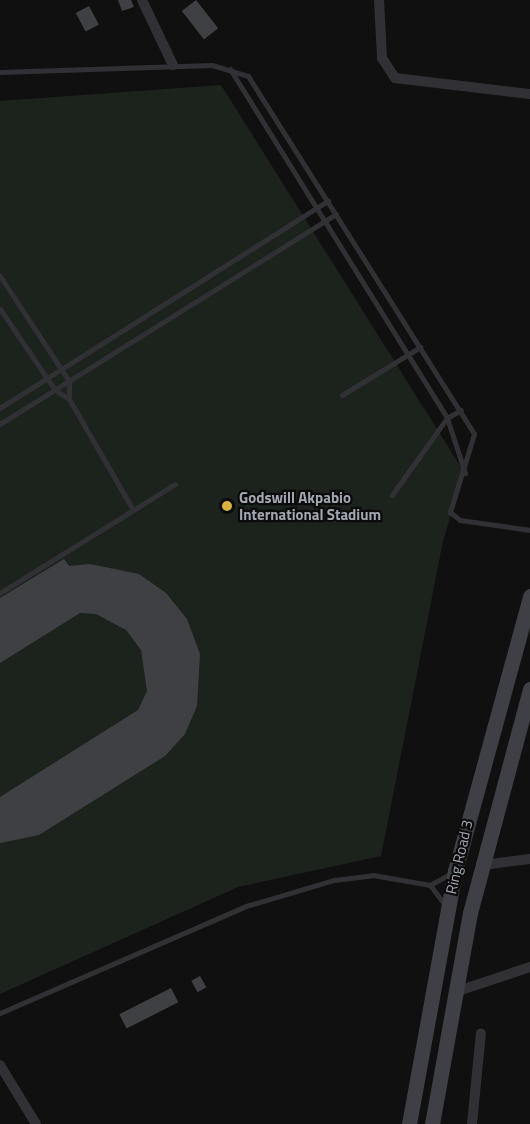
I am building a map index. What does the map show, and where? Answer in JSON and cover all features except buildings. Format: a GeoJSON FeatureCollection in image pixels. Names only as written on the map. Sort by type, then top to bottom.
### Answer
{"type":"FeatureCollection","features":[{"type":"Feature","properties":{"kind":"main road","name":"Ring Road 3"},"geometry":{"type":"LineString","coordinates":[[409,1124],[455,871],[530,596]]}},
{"type":"Feature","properties":{"kind":"main road","name":"Ring Road 3"},"geometry":{"type":"LineString","coordinates":[[432,1124],[455,992],[483,865],[530,689]]}},
{"type":"Feature","properties":{"kind":"street"},"geometry":{"type":"LineString","coordinates":[[142,0],[173,65]]}},
{"type":"Feature","properties":{"kind":"street"},"geometry":{"type":"LineString","coordinates":[[379,0],[382,58],[395,78],[530,94]]}},
{"type":"Feature","properties":{"kind":"street"},"geometry":{"type":"LineString","coordinates":[[483,865],[530,859]]}},
{"type":"Feature","properties":{"kind":"street"},"geometry":{"type":"LineString","coordinates":[[455,992],[530,967]]}},
{"type":"Feature","properties":{"kind":"street"},"geometry":{"type":"LineString","coordinates":[[472,1124],[481,1033]]}},
{"type":"Feature","properties":{"kind":"street"},"geometry":{"type":"LineString","coordinates":[[0,1065],[36,1124]]}},
{"type":"Feature","properties":{"kind":"lane"},"geometry":{"type":"LineString","coordinates":[[0,72],[173,65],[229,67],[248,76],[461,410],[474,434],[465,473],[450,512],[454,517],[530,530]]}},
{"type":"Feature","properties":{"kind":"lane"},"geometry":{"type":"LineString","coordinates":[[229,67],[315,209],[447,418],[465,473]]}},
{"type":"Feature","properties":{"kind":"lane"},"geometry":{"type":"LineString","coordinates":[[0,408],[328,201]]}},
{"type":"Feature","properties":{"kind":"lane"},"geometry":{"type":"LineString","coordinates":[[0,424],[336,214]]}},
{"type":"Feature","properties":{"kind":"lane"},"geometry":{"type":"LineString","coordinates":[[0,276],[69,381],[69,399]]}},
{"type":"Feature","properties":{"kind":"lane"},"geometry":{"type":"LineString","coordinates":[[0,309],[55,390],[69,399],[133,510]]}},
{"type":"Feature","properties":{"kind":"lane"},"geometry":{"type":"LineString","coordinates":[[342,395],[420,347]]}},
{"type":"Feature","properties":{"kind":"lane"},"geometry":{"type":"LineString","coordinates":[[392,495],[447,418],[461,410]]}},
{"type":"Feature","properties":{"kind":"lane"},"geometry":{"type":"LineString","coordinates":[[0,593],[175,484]]}},
{"type":"Feature","properties":{"kind":"lane"},"geometry":{"type":"LineString","coordinates":[[0,1013],[246,906],[334,880],[373,875],[430,885],[455,871]]}},
{"type":"Feature","properties":{"kind":"lane"},"geometry":{"type":"LineString","coordinates":[[430,885],[447,908]]}},
{"type":"Feature","properties":{"kind":"shaded area","name":"Godswill Akpabio International Stadium"},"geometry":{"type":"Polygon","coordinates":[[[221,85],[464,472],[443,541],[381,856],[238,887],[0,994],[0,101],[221,85]]]}},
{"type":"Feature","properties":{"kind":"place","name":"Godswill Akpabio International Stadium"},"geometry":{"type":"Point","coordinates":[227,506]}}]}
